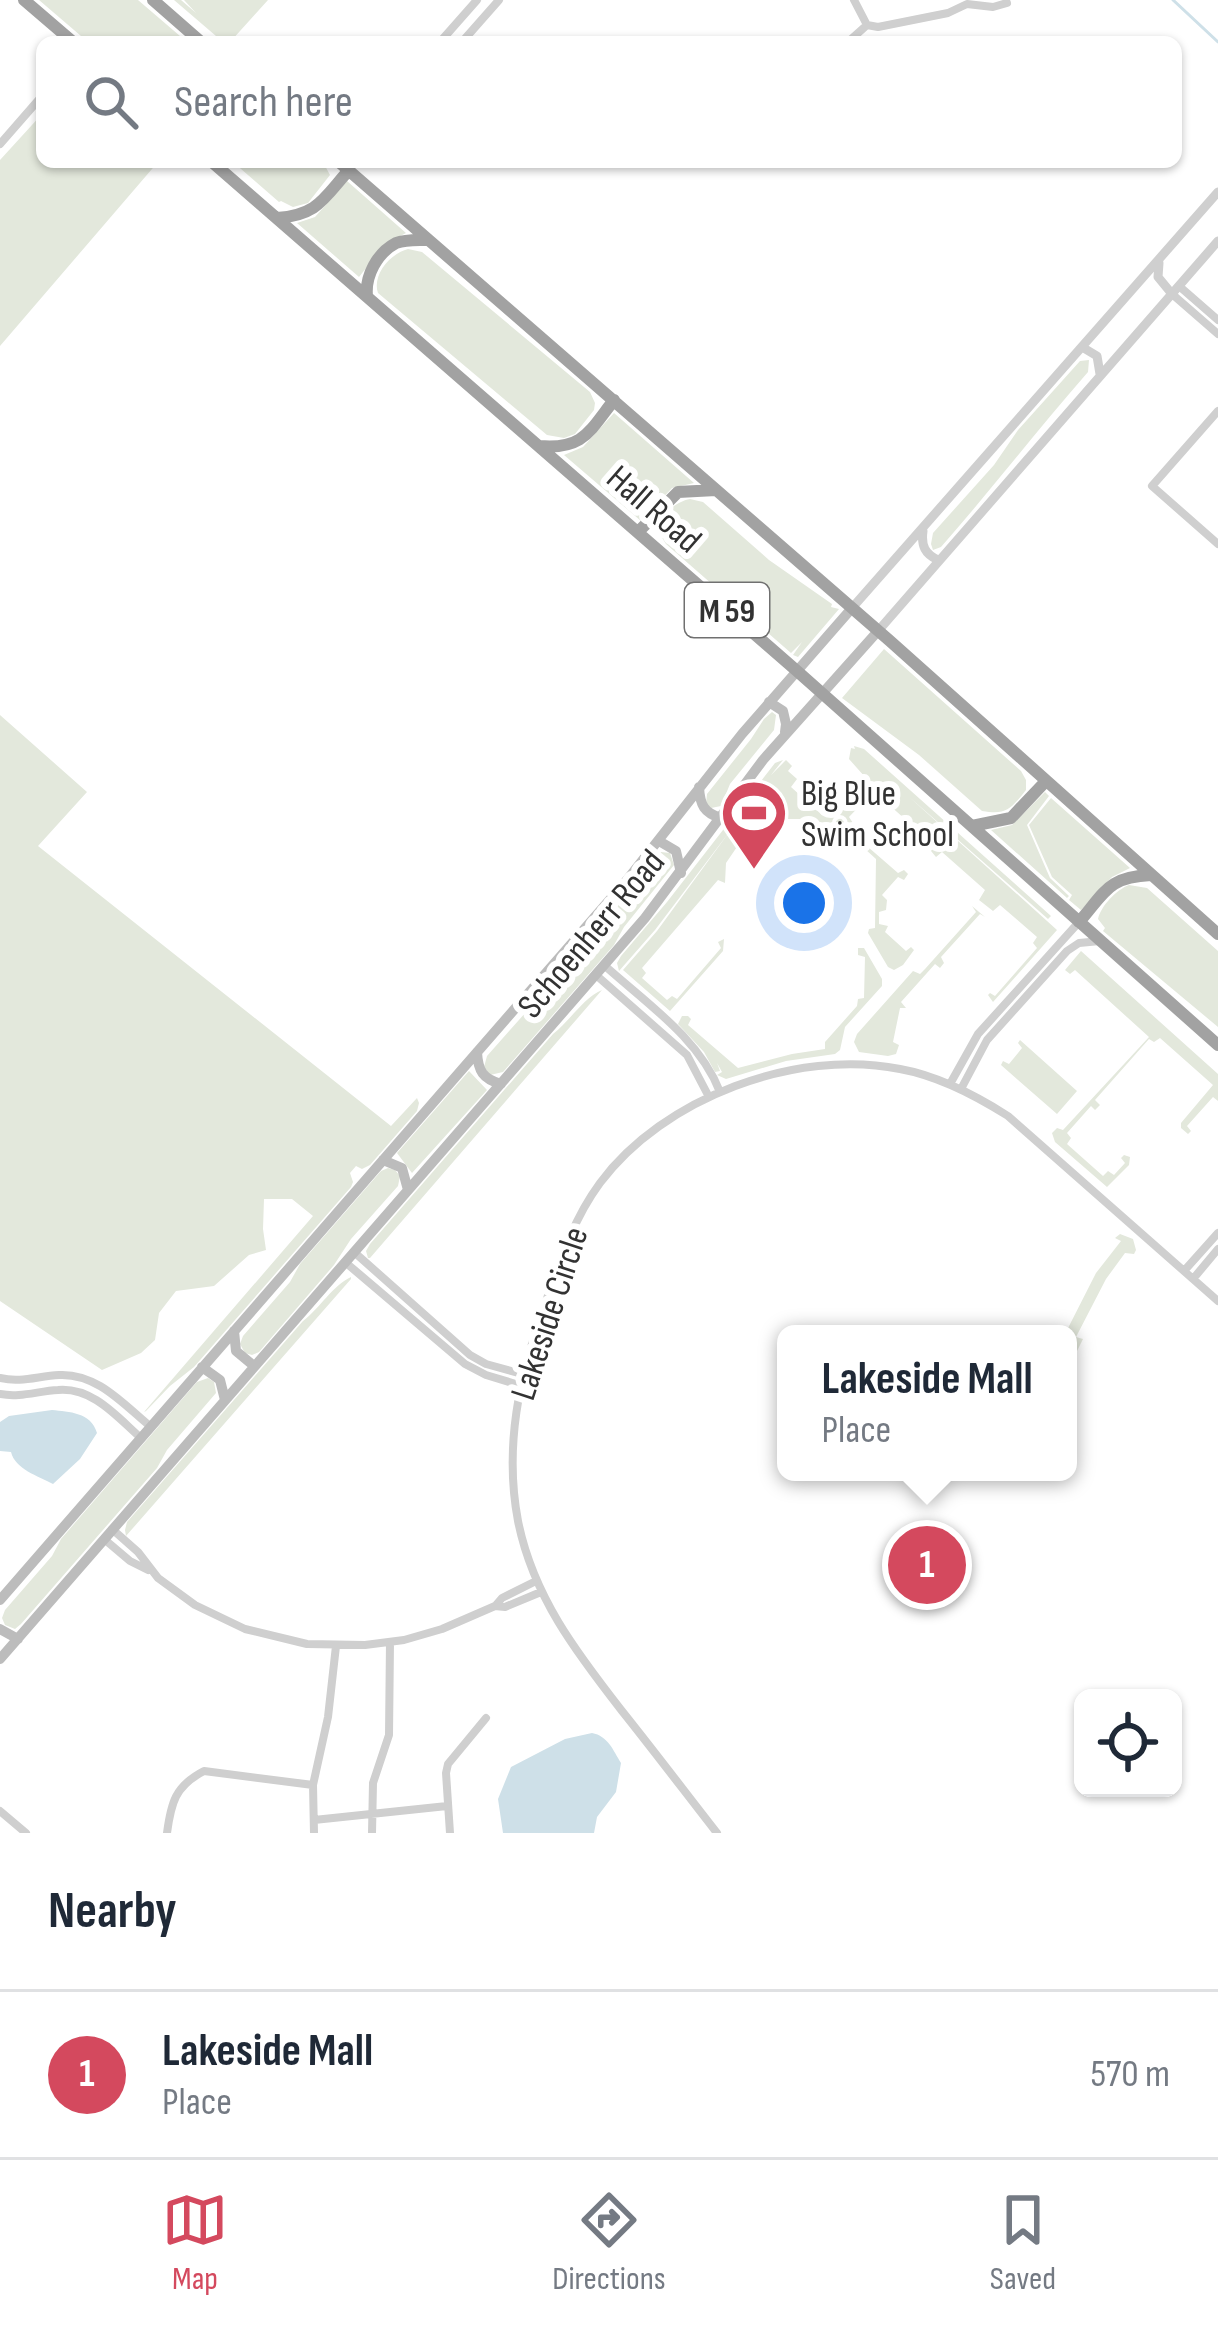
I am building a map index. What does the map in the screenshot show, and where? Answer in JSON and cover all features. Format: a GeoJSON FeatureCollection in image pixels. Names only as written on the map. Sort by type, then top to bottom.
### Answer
{"type":"FeatureCollection","features":[{"type":"Feature","properties":{"kind":"highway"},"geometry":{"type":"LineString","coordinates":[[24,0],[66,36]]}},
{"type":"Feature","properties":{"kind":"highway"},"geometry":{"type":"LineString","coordinates":[[153,0],[194,36]]}},
{"type":"Feature","properties":{"kind":"highway","name":"Hall Road"},"geometry":{"type":"LineString","coordinates":[[219,168],[797,670],[1218,1045]]}},
{"type":"Feature","properties":{"kind":"highway"},"geometry":{"type":"LineString","coordinates":[[277,218],[309,213],[346,168]]}},
{"type":"Feature","properties":{"kind":"highway","name":"Hall Road"},"geometry":{"type":"LineString","coordinates":[[351,168],[1218,934]]}},
{"type":"Feature","properties":{"kind":"highway"},"geometry":{"type":"LineString","coordinates":[[368,298],[367,276],[389,248],[405,241],[428,240]]}},
{"type":"Feature","properties":{"kind":"highway"},"geometry":{"type":"LineString","coordinates":[[538,446],[574,445],[614,400]]}},
{"type":"Feature","properties":{"kind":"highway"},"geometry":{"type":"LineString","coordinates":[[638,532],[678,492],[718,490]]}},
{"type":"Feature","properties":{"kind":"highway"},"geometry":{"type":"LineString","coordinates":[[973,826],[1011,818],[1046,781]]}},
{"type":"Feature","properties":{"kind":"highway"},"geometry":{"type":"LineString","coordinates":[[1079,922],[1117,880],[1151,874]]}},
{"type":"Feature","properties":{"kind":"main road","name":"Schoenherr Road"},"geometry":{"type":"LineString","coordinates":[[0,1600],[659,841],[769,702],[852,608]]}},
{"type":"Feature","properties":{"kind":"main road","name":"Schoenherr Road"},"geometry":{"type":"LineString","coordinates":[[0,1659],[600,970],[681,873],[784,736],[878,631]]}},
{"type":"Feature","properties":{"kind":"main road"},"geometry":{"type":"LineString","coordinates":[[769,702],[783,711],[784,736]]}},
{"type":"Feature","properties":{"kind":"main road"},"geometry":{"type":"LineString","coordinates":[[699,787],[703,809],[722,818]]}},
{"type":"Feature","properties":{"kind":"main road"},"geometry":{"type":"LineString","coordinates":[[659,841],[676,851],[681,873]]}},
{"type":"Feature","properties":{"kind":"main road"},"geometry":{"type":"LineString","coordinates":[[477,1052],[483,1076],[501,1084]]}},
{"type":"Feature","properties":{"kind":"main road"},"geometry":{"type":"LineString","coordinates":[[383,1160],[402,1168],[408,1190]]}},
{"type":"Feature","properties":{"kind":"main road"},"geometry":{"type":"LineString","coordinates":[[234,1331],[236,1351],[254,1366]]}},
{"type":"Feature","properties":{"kind":"main road"},"geometry":{"type":"LineString","coordinates":[[202,1367],[220,1380],[226,1400]]}},
{"type":"Feature","properties":{"kind":"main road"},"geometry":{"type":"LineString","coordinates":[[0,1629],[17,1639]]}},
{"type":"Feature","properties":{"kind":"street"},"geometry":{"type":"LineString","coordinates":[[445,36],[477,0]]}},
{"type":"Feature","properties":{"kind":"street"},"geometry":{"type":"LineString","coordinates":[[467,36],[499,0]]}},
{"type":"Feature","properties":{"kind":"street"},"geometry":{"type":"LineString","coordinates":[[854,0],[867,25]]}},
{"type":"Feature","properties":{"kind":"street"},"geometry":{"type":"LineString","coordinates":[[867,25],[948,13],[966,2],[993,7],[1007,2]]}},
{"type":"Feature","properties":{"kind":"street"},"geometry":{"type":"LineString","coordinates":[[855,36],[867,25]]}},
{"type":"Feature","properties":{"kind":"street"},"geometry":{"type":"LineString","coordinates":[[0,144],[36,103]]}},
{"type":"Feature","properties":{"kind":"street","name":"Schoenherr Road"},"geometry":{"type":"LineString","coordinates":[[852,608],[1218,193]]}},
{"type":"Feature","properties":{"kind":"street","name":"Schoenherr Road"},"geometry":{"type":"LineString","coordinates":[[878,631],[1218,241]]}},
{"type":"Feature","properties":{"kind":"street"},"geometry":{"type":"LineString","coordinates":[[1160,258],[1158,277],[1218,320]]}},
{"type":"Feature","properties":{"kind":"street"},"geometry":{"type":"LineString","coordinates":[[1175,290],[1218,334]]}},
{"type":"Feature","properties":{"kind":"street"},"geometry":{"type":"LineString","coordinates":[[1082,347],[1097,356],[1100,376]]}},
{"type":"Feature","properties":{"kind":"street"},"geometry":{"type":"LineString","coordinates":[[1218,411],[1152,486],[1218,544]]}},
{"type":"Feature","properties":{"kind":"street"},"geometry":{"type":"LineString","coordinates":[[923,527],[922,545],[938,560]]}},
{"type":"Feature","properties":{"kind":"street"},"geometry":{"type":"LineString","coordinates":[[950,1084],[978,1034],[1079,922]]}},
{"type":"Feature","properties":{"kind":"street"},"geometry":{"type":"LineString","coordinates":[[961,1089],[987,1040],[1067,951],[1079,943],[1101,941]]}},
{"type":"Feature","properties":{"kind":"street"},"geometry":{"type":"LineString","coordinates":[[600,970],[688,1040],[707,1064],[720,1092]]}},
{"type":"Feature","properties":{"kind":"street"},"geometry":{"type":"LineString","coordinates":[[600,970],[682,1049],[710,1097]]}},
{"type":"Feature","properties":{"kind":"street","name":"Lakeside Circle"},"geometry":{"type":"LineString","coordinates":[[717,1833],[570,1643],[536,1581],[521,1536],[512,1475],[519,1385],[568,1239],[598,1185],[626,1153],[651,1132],[720,1092],[802,1069],[848,1064],[900,1069],[950,1084],[996,1108],[1218,1301]]}},
{"type":"Feature","properties":{"kind":"street"},"geometry":{"type":"LineString","coordinates":[[1184,1271],[1218,1233]]}},
{"type":"Feature","properties":{"kind":"street"},"geometry":{"type":"LineString","coordinates":[[1193,1279],[1218,1249]]}},
{"type":"Feature","properties":{"kind":"street"},"geometry":{"type":"LineString","coordinates":[[349,1257],[470,1355],[522,1374]]}},
{"type":"Feature","properties":{"kind":"street"},"geometry":{"type":"LineString","coordinates":[[349,1257],[465,1364],[519,1385]]}},
{"type":"Feature","properties":{"kind":"street"},"geometry":{"type":"LineString","coordinates":[[0,1378],[82,1377],[104,1387],[151,1427]]}},
{"type":"Feature","properties":{"kind":"street"},"geometry":{"type":"LineString","coordinates":[[0,1394],[81,1392],[141,1438]]}},
{"type":"Feature","properties":{"kind":"street"},"geometry":{"type":"LineString","coordinates":[[108,1534],[130,1562],[230,1623],[283,1640],[336,1646],[390,1642],[442,1628],[495,1606],[536,1581]]}},
{"type":"Feature","properties":{"kind":"street"},"geometry":{"type":"LineString","coordinates":[[495,1606],[506,1607],[541,1592]]}},
{"type":"Feature","properties":{"kind":"street"},"geometry":{"type":"LineString","coordinates":[[372,1833],[373,1783],[389,1736],[390,1642]]}},
{"type":"Feature","properties":{"kind":"street"},"geometry":{"type":"LineString","coordinates":[[314,1833],[313,1785],[328,1718],[336,1646]]}},
{"type":"Feature","properties":{"kind":"street"},"geometry":{"type":"LineString","coordinates":[[450,1833],[448,1764],[486,1718]]}},
{"type":"Feature","properties":{"kind":"street"},"geometry":{"type":"LineString","coordinates":[[166,1833],[179,1788],[203,1771],[313,1785]]}},
{"type":"Feature","properties":{"kind":"street"},"geometry":{"type":"LineString","coordinates":[[314,1820],[447,1806]]}},
{"type":"Feature","properties":{"kind":"street"},"geometry":{"type":"LineString","coordinates":[[0,1811],[26,1833]]}},
{"type":"Feature","properties":{"kind":"shaded area"},"geometry":{"type":"Polygon","coordinates":[[[39,0],[138,0],[180,36],[81,36],[39,0]]]}},
{"type":"Feature","properties":{"kind":"shaded area"},"geometry":{"type":"Polygon","coordinates":[[[174,0],[196,13],[184,0],[268,0],[236,36],[216,36],[174,0]]]}},
{"type":"Feature","properties":{"kind":"shaded area"},"geometry":{"type":"Polygon","coordinates":[[[36,121],[36,168],[153,168],[0,346],[0,160],[36,121]]]}},
{"type":"Feature","properties":{"kind":"shaded area"},"geometry":{"type":"Polygon","coordinates":[[[240,168],[326,168],[330,175],[308,203],[293,207],[279,202],[240,168]]]}},
{"type":"Feature","properties":{"kind":"shaded area"},"geometry":{"type":"Polygon","coordinates":[[[347,181],[406,233],[385,244],[359,277],[297,223],[315,217],[347,181]]]}},
{"type":"Feature","properties":{"kind":"shaded area"},"geometry":{"type":"Polygon","coordinates":[[[408,249],[422,252],[590,392],[594,410],[575,434],[564,438],[547,435],[378,293],[377,280],[384,266],[408,249]]]}},
{"type":"Feature","properties":{"kind":"shaded area"},"geometry":{"type":"Polygon","coordinates":[[[1089,360],[1088,372],[941,547],[933,550],[933,533],[1080,361],[1089,360]]]}},
{"type":"Feature","properties":{"kind":"shaded area"},"geometry":{"type":"Polygon","coordinates":[[[614,413],[694,483],[672,488],[641,521],[564,455],[583,447],[614,413]]]}},
{"type":"Feature","properties":{"kind":"shaded area"},"geometry":{"type":"Polygon","coordinates":[[[690,499],[703,502],[769,560],[839,609],[798,657],[793,655],[802,642],[791,653],[666,544],[659,530],[662,518],[690,499]]]}},
{"type":"Feature","properties":{"kind":"shaded area"},"geometry":{"type":"Polygon","coordinates":[[[884,649],[1021,771],[1026,790],[1011,806],[982,811],[919,755],[842,698],[884,649]]]}},
{"type":"Feature","properties":{"kind":"shaded area"},"geometry":{"type":"Polygon","coordinates":[[[772,712],[776,715],[774,730],[730,784],[721,806],[711,808],[706,804],[707,794],[772,712]]]}},
{"type":"Feature","properties":{"kind":"shaded area"},"geometry":{"type":"Polygon","coordinates":[[[0,715],[87,792],[38,846],[391,1126],[417,1098],[419,1103],[370,1165],[356,1166],[350,1173],[351,1187],[194,1367],[144,1412],[313,1216],[292,1199],[264,1199],[266,1250],[249,1255],[214,1286],[176,1291],[159,1313],[155,1340],[141,1353],[102,1370],[0,1301],[0,715]]]}},
{"type":"Feature","properties":{"kind":"shaded area"},"geometry":{"type":"Polygon","coordinates":[[[854,746],[864,749],[1051,916],[1048,919],[907,795],[1057,930],[993,1002],[988,995],[995,996],[1037,948],[1033,943],[1037,937],[1000,905],[993,911],[979,900],[985,890],[942,852],[936,857],[931,851],[934,845],[878,795],[873,800],[868,797],[849,817],[853,823],[846,831],[810,819],[756,819],[726,863],[725,883],[718,880],[642,968],[646,973],[642,978],[667,1000],[677,999],[724,939],[723,951],[670,1011],[623,970],[730,831],[619,971],[621,956],[775,763],[783,760],[771,775],[786,760],[792,766],[788,771],[797,779],[791,787],[822,815],[838,798],[847,800],[865,777],[849,759],[854,746]]]}},
{"type":"Feature","properties":{"kind":"shaded area"},"geometry":{"type":"Polygon","coordinates":[[[1045,792],[1049,796],[1027,825],[1050,878],[1067,898],[991,830],[1012,825],[1045,792]]]}},
{"type":"Feature","properties":{"kind":"shaded area"},"geometry":{"type":"Polygon","coordinates":[[[1051,798],[1130,868],[1112,877],[1081,910],[1052,877],[1029,825],[1051,798]]]}},
{"type":"Feature","properties":{"kind":"shaded area"},"geometry":{"type":"Polygon","coordinates":[[[857,832],[898,873],[908,874],[904,880],[898,877],[882,895],[886,910],[879,912],[879,924],[888,926],[885,932],[906,951],[914,950],[894,970],[868,933],[875,928],[876,859],[854,839],[857,832]]]}},
{"type":"Feature","properties":{"kind":"shaded area"},"geometry":{"type":"Polygon","coordinates":[[[661,852],[670,853],[674,865],[614,945],[503,1072],[490,1075],[484,1067],[487,1056],[661,852]]]}},
{"type":"Feature","properties":{"kind":"shaded area"},"geometry":{"type":"Polygon","coordinates":[[[1129,885],[1147,888],[1218,951],[1218,1027],[1103,931],[1098,919],[1102,909],[1129,885]]]}},
{"type":"Feature","properties":{"kind":"shaded area"},"geometry":{"type":"Polygon","coordinates":[[[972,906],[985,917],[980,914],[941,957],[940,968],[935,964],[901,1002],[906,1008],[900,1008],[893,1042],[899,1045],[896,1054],[859,1052],[854,1042],[857,1034],[913,971],[920,974],[925,969],[976,912],[972,906]]]}},
{"type":"Feature","properties":{"kind":"shaded area"},"geometry":{"type":"Polygon","coordinates":[[[858,948],[864,948],[882,986],[845,1027],[835,1054],[786,1061],[726,1079],[717,1075],[722,1072],[717,1063],[720,1071],[715,1072],[678,1024],[682,1016],[688,1016],[688,1025],[738,1068],[825,1049],[825,1042],[858,999],[864,998],[865,957],[858,955],[858,948]]]}},
{"type":"Feature","properties":{"kind":"shaded area"},"geometry":{"type":"Polygon","coordinates":[[[1081,951],[1218,1074],[1218,1101],[1213,1097],[1187,1126],[1188,1134],[1181,1123],[1213,1085],[1160,1038],[1149,1039],[1095,1100],[1100,1105],[1095,1110],[1091,1106],[1067,1133],[1071,1138],[1067,1144],[1103,1176],[1108,1171],[1114,1175],[1125,1163],[1121,1158],[1130,1157],[1129,1165],[1107,1187],[1055,1142],[1052,1133],[1063,1130],[1149,1037],[1075,970],[1070,974],[1065,970],[1081,951]]]}},
{"type":"Feature","properties":{"kind":"shaded area"},"geometry":{"type":"Polygon","coordinates":[[[602,990],[368,1258],[370,1244],[553,1034],[602,990]]]}},
{"type":"Feature","properties":{"kind":"shaded area"},"geometry":{"type":"Polygon","coordinates":[[[1020,1040],[1077,1091],[1057,1114],[1001,1065],[1003,1061],[1009,1064],[1022,1048],[1020,1040]]]}},
{"type":"Feature","properties":{"kind":"shaded area"},"geometry":{"type":"Polygon","coordinates":[[[469,1071],[487,1090],[412,1173],[397,1153],[469,1071]]]}},
{"type":"Feature","properties":{"kind":"shaded area"},"geometry":{"type":"Polygon","coordinates":[[[388,1168],[400,1176],[398,1186],[259,1352],[245,1353],[240,1344],[243,1336],[300,1264],[388,1168]]]}},
{"type":"Feature","properties":{"kind":"shaded area"},"geometry":{"type":"Polygon","coordinates":[[[1120,1234],[1133,1239],[1136,1250],[1125,1253],[1106,1279],[1077,1335],[1077,1325],[1070,1325],[1096,1273],[1121,1241],[1115,1238],[1120,1234]]]}},
{"type":"Feature","properties":{"kind":"shaded area"},"geometry":{"type":"Polygon","coordinates":[[[351,1277],[126,1536],[127,1522],[303,1321],[351,1277]]]}},
{"type":"Feature","properties":{"kind":"shaded area"},"geometry":{"type":"Polygon","coordinates":[[[208,1378],[216,1393],[157,1468],[21,1624],[15,1629],[5,1625],[5,1610],[61,1539],[197,1382],[208,1378]]]}},
{"type":"Feature","properties":{"kind":"shaded area"},"geometry":{"type":"Polygon","coordinates":[[[52,1410],[85,1417],[97,1433],[80,1459],[53,1484],[22,1467],[11,1452],[0,1451],[0,1422],[9,1416],[52,1410]]]}},
{"type":"Feature","properties":{"kind":"shaded area"},"geometry":{"type":"Polygon","coordinates":[[[592,1733],[606,1740],[621,1763],[616,1792],[597,1817],[594,1833],[503,1833],[498,1799],[511,1767],[565,1739],[592,1733]]]}},
{"type":"Feature","properties":{"kind":"waterway"},"geometry":{"type":"LineString","coordinates":[[1173,0],[1218,42]]}},
{"type":"Feature","properties":{"kind":"place","name":"Big Blue Swim School"},"geometry":{"type":"Point","coordinates":[754,872]}},
{"type":"Feature","properties":{"kind":"place","name":"Lakeside Mall"},"geometry":{"type":"Point","coordinates":[927,1565]}}]}
